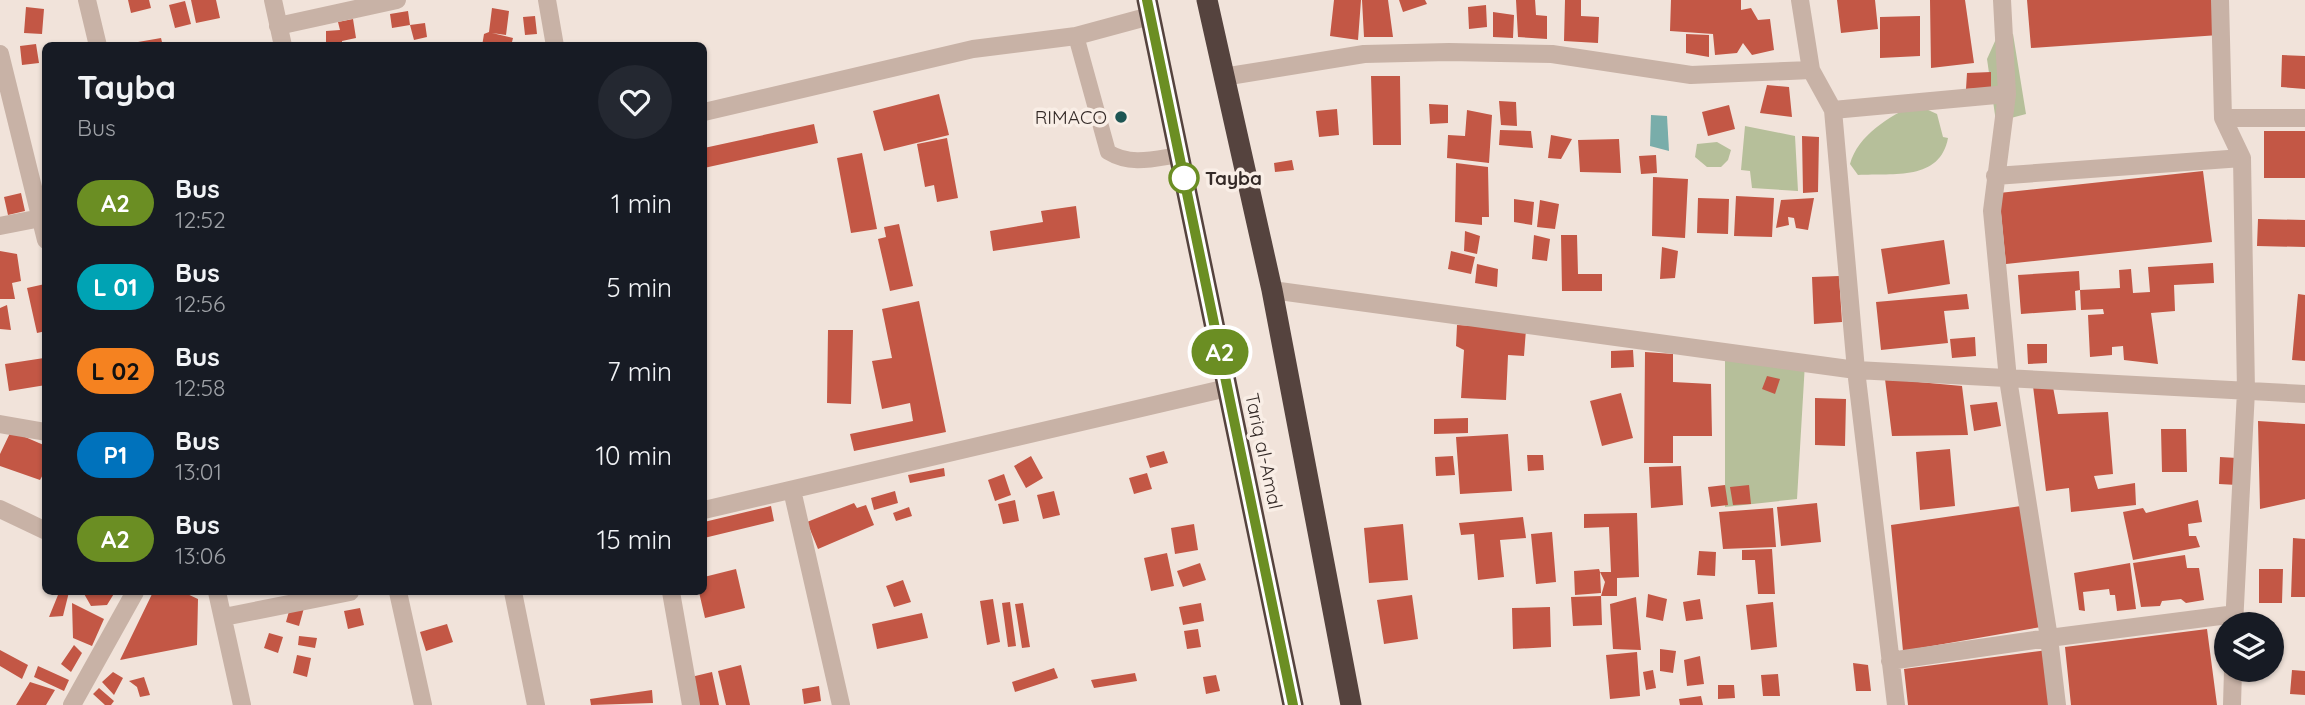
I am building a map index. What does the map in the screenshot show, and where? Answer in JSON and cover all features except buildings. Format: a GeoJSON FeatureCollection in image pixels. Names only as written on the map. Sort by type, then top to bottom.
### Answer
{"type":"FeatureCollection","features":[{"type":"Feature","properties":{"kind":"highway","name":"Tariq al-Amal"},"geometry":{"type":"LineString","coordinates":[[1207,0],[1272,290],[1351,705]]}},
{"type":"Feature","properties":{"kind":"highway","name":"Tariq al-Amal"},"geometry":{"type":"LineString","coordinates":[[1149,8],[1293,705]]}},
{"type":"Feature","properties":{"kind":"street"},"geometry":{"type":"LineString","coordinates":[[87,0],[97,42]]}},
{"type":"Feature","properties":{"kind":"street"},"geometry":{"type":"LineString","coordinates":[[273,0],[282,42]]}},
{"type":"Feature","properties":{"kind":"street"},"geometry":{"type":"LineString","coordinates":[[278,26],[397,0]]}},
{"type":"Feature","properties":{"kind":"street"},"geometry":{"type":"LineString","coordinates":[[547,0],[554,42]]}},
{"type":"Feature","properties":{"kind":"street"},"geometry":{"type":"LineString","coordinates":[[1800,0],[1811,69],[1833,110],[1856,369],[1896,705]]}},
{"type":"Feature","properties":{"kind":"street"},"geometry":{"type":"LineString","coordinates":[[2002,0],[2007,94],[1992,211],[2008,379],[2057,705]]}},
{"type":"Feature","properties":{"kind":"street"},"geometry":{"type":"LineString","coordinates":[[2220,0],[2223,118],[2242,158],[2246,391],[2234,612]]}},
{"type":"Feature","properties":{"kind":"street"},"geometry":{"type":"LineString","coordinates":[[707,111],[974,49],[1076,36],[1149,8]]}},
{"type":"Feature","properties":{"kind":"street"},"geometry":{"type":"LineString","coordinates":[[1223,77],[1364,54],[1449,51],[1552,54],[1691,75],[1811,69]]}},
{"type":"Feature","properties":{"kind":"street"},"geometry":{"type":"LineString","coordinates":[[0,54],[42,214]]}},
{"type":"Feature","properties":{"kind":"street"},"geometry":{"type":"LineString","coordinates":[[1833,110],[2007,94]]}},
{"type":"Feature","properties":{"kind":"street"},"geometry":{"type":"LineString","coordinates":[[2223,118],[2305,118]]}},
{"type":"Feature","properties":{"kind":"street"},"geometry":{"type":"LineString","coordinates":[[1996,176],[2242,158]]}},
{"type":"Feature","properties":{"kind":"street"},"geometry":{"type":"LineString","coordinates":[[0,226],[42,218]]}},
{"type":"Feature","properties":{"kind":"street"},"geometry":{"type":"LineString","coordinates":[[1272,290],[1856,369],[2305,394]]}},
{"type":"Feature","properties":{"kind":"street"},"geometry":{"type":"LineString","coordinates":[[707,509],[1227,388]]}},
{"type":"Feature","properties":{"kind":"street"},"geometry":{"type":"LineString","coordinates":[[0,424],[42,431]]}},
{"type":"Feature","properties":{"kind":"street"},"geometry":{"type":"LineString","coordinates":[[792,490],[841,705]]}},
{"type":"Feature","properties":{"kind":"street"},"geometry":{"type":"LineString","coordinates":[[0,509],[42,529]]}},
{"type":"Feature","properties":{"kind":"street"},"geometry":{"type":"LineString","coordinates":[[72,705],[133,595]]}},
{"type":"Feature","properties":{"kind":"street"},"geometry":{"type":"LineString","coordinates":[[218,595],[242,705]]}},
{"type":"Feature","properties":{"kind":"street"},"geometry":{"type":"LineString","coordinates":[[224,617],[319,595]]}},
{"type":"Feature","properties":{"kind":"street"},"geometry":{"type":"LineString","coordinates":[[399,595],[423,705]]}},
{"type":"Feature","properties":{"kind":"street"},"geometry":{"type":"LineString","coordinates":[[514,595],[536,705]]}},
{"type":"Feature","properties":{"kind":"street"},"geometry":{"type":"LineString","coordinates":[[672,595],[691,705]]}},
{"type":"Feature","properties":{"kind":"street"},"geometry":{"type":"LineString","coordinates":[[1890,661],[2214,617]]}},
{"type":"Feature","properties":{"kind":"street"},"geometry":{"type":"LineString","coordinates":[[2232,705],[2233,682]]}},
{"type":"Feature","properties":{"kind":"lane"},"geometry":{"type":"LineString","coordinates":[[1076,36],[1108,152],[1121,160],[1139,162],[1179,155]]}},
{"type":"Feature","properties":{"kind":"green space"},"geometry":{"type":"Polygon","coordinates":[[[2013,34],[2026,114],[1996,122],[1987,59],[1996,39],[2013,34]]]}},
{"type":"Feature","properties":{"kind":"green space"},"geometry":{"type":"Polygon","coordinates":[[[1915,104],[1937,114],[1943,137],[1948,138],[1936,162],[1914,172],[1858,175],[1850,164],[1860,144],[1885,121],[1915,104]]]}},
{"type":"Feature","properties":{"kind":"green space"},"geometry":{"type":"Polygon","coordinates":[[[1745,126],[1795,136],[1798,191],[1752,188],[1750,171],[1741,170],[1745,126]]]}},
{"type":"Feature","properties":{"kind":"green space"},"geometry":{"type":"Polygon","coordinates":[[[1717,142],[1731,150],[1728,160],[1721,167],[1707,167],[1695,157],[1697,144],[1717,142]]]}},
{"type":"Feature","properties":{"kind":"green space"},"geometry":{"type":"Polygon","coordinates":[[[1725,353],[1805,363],[1797,499],[1725,507],[1725,353]]]}},
{"type":"Feature","properties":{"kind":"water"},"geometry":{"type":"Polygon","coordinates":[[[1651,115],[1667,116],[1669,151],[1650,146],[1651,115]]]}},
{"type":"Feature","properties":{"kind":"bus line","name":"A2"},"geometry":{"type":"LineString","coordinates":[[1147,0],[1293,705]]}},
{"type":"Feature","properties":{"kind":"place","name":"RIMACO"},"geometry":{"type":"Point","coordinates":[1121,117]}},
{"type":"Feature","properties":{"kind":"place","name":"Tayba"},"geometry":{"type":"Point","coordinates":[1184,178]}}]}
